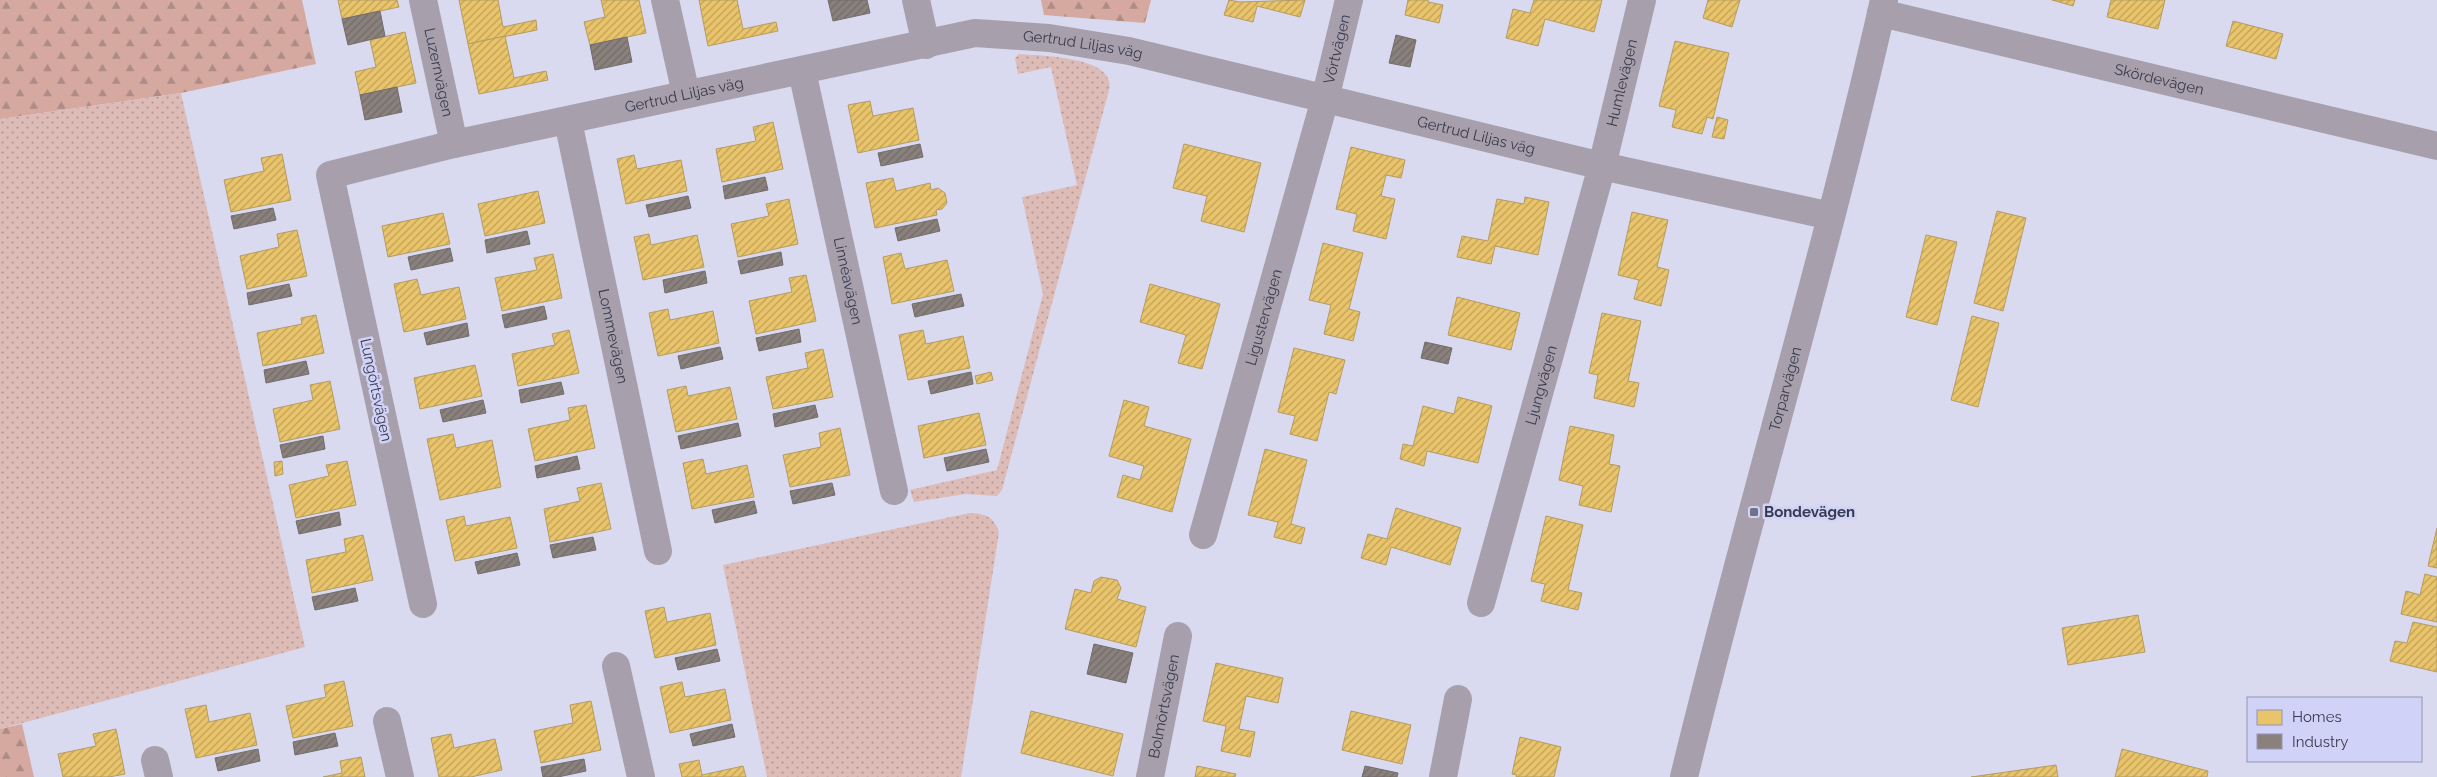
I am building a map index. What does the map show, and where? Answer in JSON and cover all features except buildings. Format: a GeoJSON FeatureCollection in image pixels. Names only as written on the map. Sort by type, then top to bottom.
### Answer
{"type":"FeatureCollection","features":[{"type":"Feature","properties":{"kind":"street","name":"Luzernvägen"},"geometry":{"type":"LineString","coordinates":[[423,0],[454,144]]}},
{"type":"Feature","properties":{"kind":"street"},"geometry":{"type":"LineString","coordinates":[[665,0],[686,94]]}},
{"type":"Feature","properties":{"kind":"street"},"geometry":{"type":"LineString","coordinates":[[916,0],[926,45]]}},
{"type":"Feature","properties":{"kind":"street","name":"Vörtvägen"},"geometry":{"type":"LineString","coordinates":[[1325,99],[1349,0]]}},
{"type":"Feature","properties":{"kind":"street","name":"Humlevägen"},"geometry":{"type":"LineString","coordinates":[[1602,166],[1642,0]]}},
{"type":"Feature","properties":{"kind":"street","name":"Skördevägen"},"geometry":{"type":"LineString","coordinates":[[1883,6],[2437,146]]}},
{"type":"Feature","properties":{"kind":"street","name":"Torparvägen"},"geometry":{"type":"LineString","coordinates":[[1684,777],[1720,628],[1754,512],[1883,6]]}},
{"type":"Feature","properties":{"kind":"street","name":"Gertrud Liljas väg"},"geometry":{"type":"LineString","coordinates":[[330,175],[454,144],[568,122],[686,94],[926,45],[975,33],[1049,38],[1129,51],[1602,166],[1831,216]]}},
{"type":"Feature","properties":{"kind":"street","name":"Linnéavägen"},"geometry":{"type":"LineString","coordinates":[[802,71],[894,491]]}},
{"type":"Feature","properties":{"kind":"street","name":"Ligustervägen"},"geometry":{"type":"LineString","coordinates":[[1203,535],[1325,99]]}},
{"type":"Feature","properties":{"kind":"street","name":"Lommevägen"},"geometry":{"type":"LineString","coordinates":[[568,122],[658,551]]}},
{"type":"Feature","properties":{"kind":"street","name":"Ljungvägen"},"geometry":{"type":"LineString","coordinates":[[1481,604],[1602,166]]}},
{"type":"Feature","properties":{"kind":"street","name":"Lungörtsvägen"},"geometry":{"type":"LineString","coordinates":[[330,175],[423,604]]}},
{"type":"Feature","properties":{"kind":"street","name":"Bolmörtsvägen"},"geometry":{"type":"LineString","coordinates":[[1150,777],[1178,636]]}},
{"type":"Feature","properties":{"kind":"street"},"geometry":{"type":"LineString","coordinates":[[616,666],[641,777]]}},
{"type":"Feature","properties":{"kind":"street"},"geometry":{"type":"LineString","coordinates":[[1444,777],[1458,699]]}},
{"type":"Feature","properties":{"kind":"street"},"geometry":{"type":"LineString","coordinates":[[387,721],[400,777]]}},
{"type":"Feature","properties":{"kind":"green space"},"geometry":{"type":"Polygon","coordinates":[[[0,0],[302,0],[316,64],[181,93],[0,119],[0,0]]]}},
{"type":"Feature","properties":{"kind":"green space"},"geometry":{"type":"Polygon","coordinates":[[[1041,0],[1151,0],[1145,23],[1044,15],[1041,0]]]}},
{"type":"Feature","properties":{"kind":"green space"},"geometry":{"type":"Polygon","coordinates":[[[22,724],[34,777],[0,777],[0,729],[22,724]]]}},
{"type":"Feature","properties":{"kind":"shaded area"},"geometry":{"type":"Polygon","coordinates":[[[1019,54],[1059,57],[1090,64],[1101,70],[1108,79],[1109,90],[1002,490],[997,496],[965,494],[914,502],[910,490],[997,470],[1043,294],[1022,197],[1077,185],[1051,67],[1018,74],[1015,58],[1019,54]]]}},
{"type":"Feature","properties":{"kind":"shaded area"},"geometry":{"type":"Polygon","coordinates":[[[181,93],[305,647],[0,729],[0,119],[181,93]]]}},
{"type":"Feature","properties":{"kind":"shaded area"},"geometry":{"type":"Polygon","coordinates":[[[970,513],[988,517],[994,522],[999,532],[961,777],[767,777],[723,565],[970,513]]]}},
{"type":"Feature","properties":{"kind":"place","name":"Bondevägen"},"geometry":{"type":"Point","coordinates":[1754,512]}}]}
